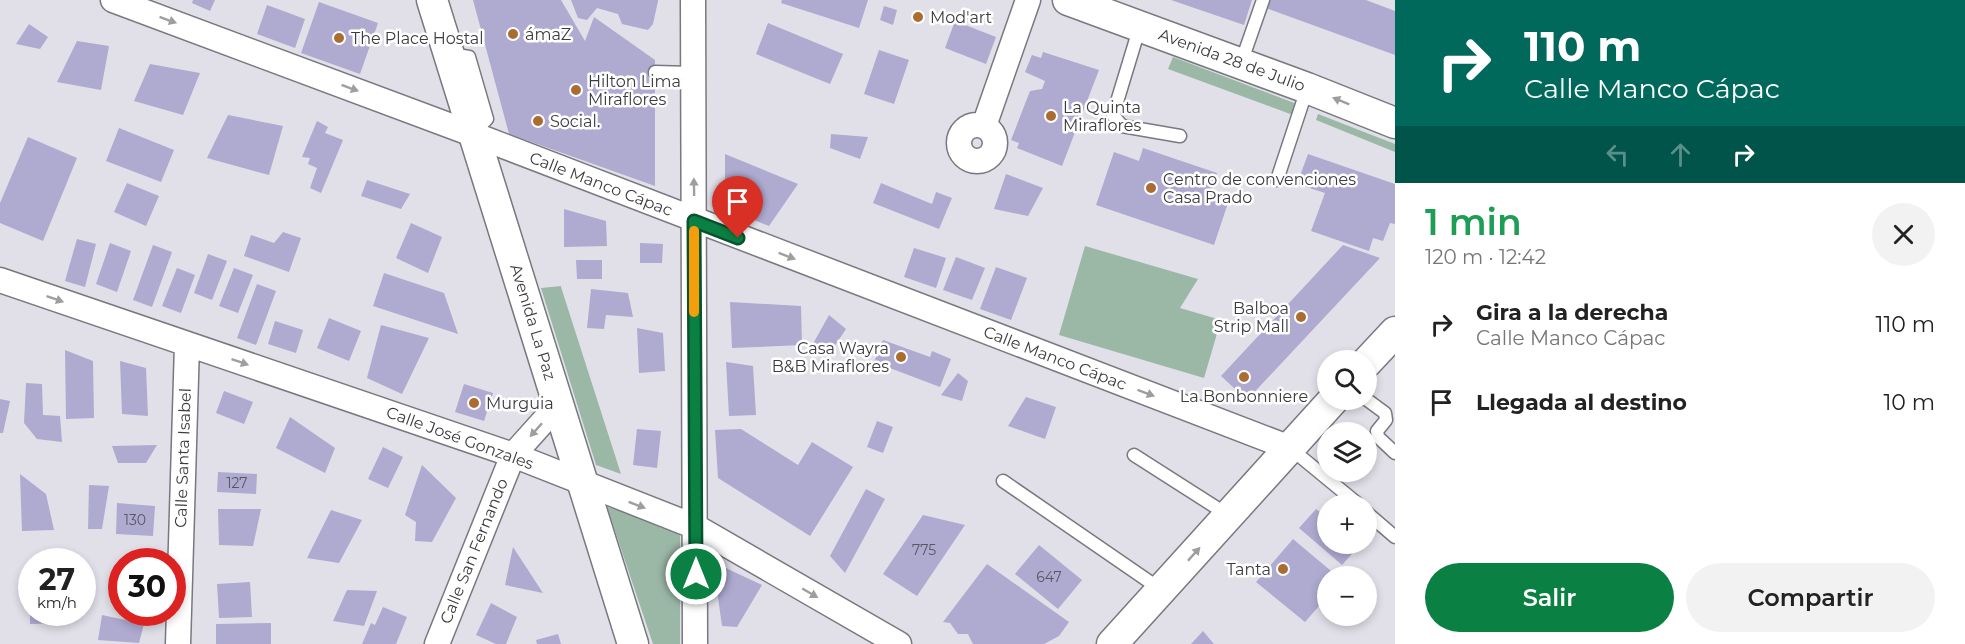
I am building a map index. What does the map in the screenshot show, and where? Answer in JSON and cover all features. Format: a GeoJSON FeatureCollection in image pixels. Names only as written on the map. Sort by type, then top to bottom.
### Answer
{"type":"FeatureCollection","features":[{"type":"Feature","properties":{"kind":"street","name":"Calle Manco Cápac"},"geometry":{"type":"LineString","coordinates":[[113,0],[475,133],[694,221],[1290,448]]}},
{"type":"Feature","properties":{"kind":"street","name":"Avenida La Paz"},"geometry":{"type":"LineString","coordinates":[[432,0],[633,644]]}},
{"type":"Feature","properties":{"kind":"street"},"geometry":{"type":"LineString","coordinates":[[693,0],[695,644]]}},
{"type":"Feature","properties":{"kind":"street"},"geometry":{"type":"LineString","coordinates":[[984,126],[1028,0]]}},
{"type":"Feature","properties":{"kind":"street","name":"Avenida 28 de Julio"},"geometry":{"type":"LineString","coordinates":[[1074,1],[1395,123]]}},
{"type":"Feature","properties":{"kind":"street","name":"Calle José Gonzales"},"geometry":{"type":"LineString","coordinates":[[0,280],[513,455],[696,527],[899,644]]}},
{"type":"Feature","properties":{"kind":"street"},"geometry":{"type":"LineString","coordinates":[[1377,351],[1395,332]]}},
{"type":"Feature","properties":{"kind":"street","name":"Calle Santa Isabel"},"geometry":{"type":"LineString","coordinates":[[178,644],[187,344]]}},
{"type":"Feature","properties":{"kind":"street","name":"Calle San Fernando"},"geometry":{"type":"LineString","coordinates":[[437,644],[513,455],[558,405]]}},
{"type":"Feature","properties":{"kind":"street"},"geometry":{"type":"LineString","coordinates":[[1112,644],[1324,410]]}},
{"type":"Feature","properties":{"kind":"lane"},"geometry":{"type":"LineString","coordinates":[[1241,63],[1263,0]]}},
{"type":"Feature","properties":{"kind":"lane"},"geometry":{"type":"LineString","coordinates":[[1140,26],[1113,115],[1122,126],[1180,136]]}},
{"type":"Feature","properties":{"kind":"lane"},"geometry":{"type":"LineString","coordinates":[[655,72],[692,73]]}},
{"type":"Feature","properties":{"kind":"lane"},"geometry":{"type":"LineString","coordinates":[[1277,180],[1307,88]]}},
{"type":"Feature","properties":{"kind":"lane"},"geometry":{"type":"LineString","coordinates":[[1377,407],[1385,413],[1386,420],[1377,432],[1378,437],[1395,453]]}},
{"type":"Feature","properties":{"kind":"lane"},"geometry":{"type":"LineString","coordinates":[[1290,448],[1346,494]]}},
{"type":"Feature","properties":{"kind":"lane"},"geometry":{"type":"LineString","coordinates":[[1134,455],[1229,515]]}},
{"type":"Feature","properties":{"kind":"lane"},"geometry":{"type":"LineString","coordinates":[[1003,481],[1161,590]]}},
{"type":"Feature","properties":{"kind":"lane"},"geometry":{"type":"LineString","coordinates":[[1377,521],[1395,537]]}},
{"type":"Feature","properties":{"kind":"green space"},"geometry":{"type":"Polygon","coordinates":[[[1173,57],[1297,104],[1293,115],[1168,69],[1173,57]]]}},
{"type":"Feature","properties":{"kind":"green space"},"geometry":{"type":"Polygon","coordinates":[[[1318,114],[1395,144],[1395,152],[1316,120],[1318,114]]]}},
{"type":"Feature","properties":{"kind":"green space"},"geometry":{"type":"Polygon","coordinates":[[[1085,246],[1198,279],[1180,308],[1221,320],[1204,378],[1059,335],[1085,246]]]}},
{"type":"Feature","properties":{"kind":"green space"},"geometry":{"type":"Polygon","coordinates":[[[561,286],[621,474],[596,465],[541,288],[561,286]]]}},
{"type":"Feature","properties":{"kind":"green space"},"geometry":{"type":"Polygon","coordinates":[[[607,507],[680,530],[680,644],[653,644],[607,507]]]}},
{"type":"Feature","properties":{"kind":"building"},"geometry":{"type":"Polygon","coordinates":[[[193,0],[215,0],[210,11],[192,3],[193,0]]]}},
{"type":"Feature","properties":{"kind":"building","name":"Hilton Lima Miraflores"},"geometry":{"type":"Polygon","coordinates":[[[473,0],[561,0],[585,41],[594,17],[655,60],[655,186],[509,134],[473,0]]]}},
{"type":"Feature","properties":{"kind":"building"},"geometry":{"type":"Polygon","coordinates":[[[571,0],[658,1],[653,24],[648,30],[622,24],[618,14],[597,8],[587,20],[578,18],[571,0]]]}},
{"type":"Feature","properties":{"kind":"building"},"geometry":{"type":"Polygon","coordinates":[[[782,0],[868,0],[859,28],[781,3],[782,0]]]}},
{"type":"Feature","properties":{"kind":"building"},"geometry":{"type":"Polygon","coordinates":[[[1171,0],[1252,0],[1244,25],[1171,0]]]}},
{"type":"Feature","properties":{"kind":"building"},"geometry":{"type":"Polygon","coordinates":[[[1265,0],[1366,0],[1395,11],[1395,55],[1263,7],[1265,0]]]}},
{"type":"Feature","properties":{"kind":"building","name":"The Place Hostal"},"geometry":{"type":"Polygon","coordinates":[[[319,2],[378,23],[360,74],[301,53],[319,2]]]}},
{"type":"Feature","properties":{"kind":"building"},"geometry":{"type":"Polygon","coordinates":[[[267,5],[305,19],[295,48],[257,34],[267,5]]]}},
{"type":"Feature","properties":{"kind":"building"},"geometry":{"type":"Polygon","coordinates":[[[884,6],[897,10],[893,25],[880,20],[884,6]]]}},
{"type":"Feature","properties":{"kind":"building"},"geometry":{"type":"Polygon","coordinates":[[[955,21],[996,37],[986,64],[945,48],[955,21]]]}},
{"type":"Feature","properties":{"kind":"building"},"geometry":{"type":"Polygon","coordinates":[[[768,23],[843,54],[830,84],[756,54],[768,23]]]}},
{"type":"Feature","properties":{"kind":"building"},"geometry":{"type":"Polygon","coordinates":[[[29,24],[48,37],[40,49],[16,44],[29,24]]]}},
{"type":"Feature","properties":{"kind":"building"},"geometry":{"type":"Polygon","coordinates":[[[77,41],[109,46],[101,90],[57,82],[77,41]]]}},
{"type":"Feature","properties":{"kind":"building"},"geometry":{"type":"Polygon","coordinates":[[[879,50],[909,60],[894,104],[864,94],[879,50]]]}},
{"type":"Feature","properties":{"kind":"building","name":"La Quinta Miraflores"},"geometry":{"type":"Polygon","coordinates":[[[1043,52],[1099,70],[1062,166],[1017,148],[1019,143],[1011,140],[1030,91],[1042,89],[1045,81],[1025,72],[1032,55],[1041,58],[1043,52]]]}},
{"type":"Feature","properties":{"kind":"building"},"geometry":{"type":"Polygon","coordinates":[[[150,64],[200,73],[183,115],[134,101],[150,64]]]}},
{"type":"Feature","properties":{"kind":"building"},"geometry":{"type":"Polygon","coordinates":[[[228,115],[283,126],[269,175],[207,158],[228,115]]]}},
{"type":"Feature","properties":{"kind":"building"},"geometry":{"type":"Polygon","coordinates":[[[317,121],[328,127],[325,133],[343,140],[321,193],[310,188],[317,168],[308,164],[310,158],[302,157],[317,121]]]}},
{"type":"Feature","properties":{"kind":"building"},"geometry":{"type":"Polygon","coordinates":[[[119,128],[174,150],[161,182],[106,161],[119,128]]]}},
{"type":"Feature","properties":{"kind":"building"},"geometry":{"type":"Polygon","coordinates":[[[831,134],[868,137],[860,159],[830,148],[831,134]]]}},
{"type":"Feature","properties":{"kind":"building"},"geometry":{"type":"Polygon","coordinates":[[[28,137],[77,158],[43,241],[0,223],[0,203],[28,137]]]}},
{"type":"Feature","properties":{"kind":"building"},"geometry":{"type":"Polygon","coordinates":[[[1143,148],[1217,173],[1210,194],[1229,200],[1214,245],[1096,205],[1114,152],[1139,161],[1143,148]]]}},
{"type":"Feature","properties":{"kind":"building"},"geometry":{"type":"Polygon","coordinates":[[[725,154],[798,184],[769,226],[725,208],[725,154]]]}},
{"type":"Feature","properties":{"kind":"building"},"geometry":{"type":"Polygon","coordinates":[[[1308,154],[1395,184],[1395,224],[1390,223],[1383,241],[1373,238],[1369,251],[1311,231],[1325,193],[1297,184],[1308,154]]]}},
{"type":"Feature","properties":{"kind":"building"},"geometry":{"type":"Polygon","coordinates":[[[1006,174],[1043,188],[1028,216],[994,209],[1006,174]]]}},
{"type":"Feature","properties":{"kind":"building"},"geometry":{"type":"Polygon","coordinates":[[[367,180],[410,194],[401,209],[361,196],[367,180]]]}},
{"type":"Feature","properties":{"kind":"building"},"geometry":{"type":"Polygon","coordinates":[[[127,183],[159,196],[146,226],[114,212],[127,183]]]}},
{"type":"Feature","properties":{"kind":"building"},"geometry":{"type":"Polygon","coordinates":[[[881,183],[932,204],[936,192],[952,198],[939,229],[873,203],[881,183]]]}},
{"type":"Feature","properties":{"kind":"building"},"geometry":{"type":"Polygon","coordinates":[[[564,209],[606,221],[607,246],[564,247],[564,209]]]}},
{"type":"Feature","properties":{"kind":"building"},"geometry":{"type":"Polygon","coordinates":[[[411,223],[442,237],[428,273],[396,258],[411,223]]]}},
{"type":"Feature","properties":{"kind":"building"},"geometry":{"type":"Polygon","coordinates":[[[283,232],[301,238],[289,272],[244,256],[251,235],[274,243],[283,232]]]}},
{"type":"Feature","properties":{"kind":"building"},"geometry":{"type":"Polygon","coordinates":[[[77,239],[96,244],[85,287],[65,281],[77,239]]]}},
{"type":"Feature","properties":{"kind":"building"},"geometry":{"type":"Polygon","coordinates":[[[110,243],[131,251],[117,292],[96,284],[110,243]]]}},
{"type":"Feature","properties":{"kind":"building"},"geometry":{"type":"Polygon","coordinates":[[[640,243],[663,244],[662,263],[640,263],[640,243]]]}},
{"type":"Feature","properties":{"kind":"building"},"geometry":{"type":"Polygon","coordinates":[[[153,245],[172,252],[152,307],[133,300],[153,245]]]}},
{"type":"Feature","properties":{"kind":"building","name":"Balboa Strip Mall"},"geometry":{"type":"Polygon","coordinates":[[[1343,245],[1380,258],[1247,400],[1221,376],[1343,245]]]}},
{"type":"Feature","properties":{"kind":"building"},"geometry":{"type":"Polygon","coordinates":[[[914,248],[946,258],[936,288],[904,277],[914,248]]]}},
{"type":"Feature","properties":{"kind":"building"},"geometry":{"type":"Polygon","coordinates":[[[208,254],[227,261],[212,300],[194,293],[208,254]]]}},
{"type":"Feature","properties":{"kind":"building"},"geometry":{"type":"Polygon","coordinates":[[[956,257],[985,268],[972,300],[943,290],[956,257]]]}},
{"type":"Feature","properties":{"kind":"building"},"geometry":{"type":"Polygon","coordinates":[[[576,260],[602,260],[602,279],[577,279],[576,260]]]}},
{"type":"Feature","properties":{"kind":"building"},"geometry":{"type":"Polygon","coordinates":[[[996,267],[1027,278],[1011,320],[980,309],[996,267]]]}},
{"type":"Feature","properties":{"kind":"building"},"geometry":{"type":"Polygon","coordinates":[[[177,268],[195,275],[181,313],[162,306],[177,268]]]}},
{"type":"Feature","properties":{"kind":"building"},"geometry":{"type":"Polygon","coordinates":[[[234,268],[253,275],[238,313],[219,306],[234,268]]]}},
{"type":"Feature","properties":{"kind":"building"},"geometry":{"type":"Polygon","coordinates":[[[384,273],[444,293],[458,334],[373,306],[384,273]]]}},
{"type":"Feature","properties":{"kind":"building"},"geometry":{"type":"Polygon","coordinates":[[[257,284],[276,291],[256,345],[237,338],[257,284]]]}},
{"type":"Feature","properties":{"kind":"building"},"geometry":{"type":"Polygon","coordinates":[[[591,289],[628,293],[633,317],[606,315],[604,329],[587,328],[591,289]]]}},
{"type":"Feature","properties":{"kind":"building"},"geometry":{"type":"Polygon","coordinates":[[[730,302],[801,306],[802,345],[732,348],[730,302]]]}},
{"type":"Feature","properties":{"kind":"building"},"geometry":{"type":"Polygon","coordinates":[[[829,315],[846,329],[830,353],[814,342],[829,315]]]}},
{"type":"Feature","properties":{"kind":"building"},"geometry":{"type":"Polygon","coordinates":[[[329,318],[361,331],[349,361],[317,348],[329,318]]]}},
{"type":"Feature","properties":{"kind":"building"},"geometry":{"type":"Polygon","coordinates":[[[275,321],[303,330],[296,353],[268,344],[275,321]]]}},
{"type":"Feature","properties":{"kind":"building"},"geometry":{"type":"Polygon","coordinates":[[[381,325],[429,338],[402,394],[367,378],[381,325]]]}},
{"type":"Feature","properties":{"kind":"building"},"geometry":{"type":"Polygon","coordinates":[[[637,328],[663,333],[665,371],[639,373],[637,328]]]}},
{"type":"Feature","properties":{"kind":"building"},"geometry":{"type":"Polygon","coordinates":[[[883,340],[930,357],[932,351],[951,359],[940,387],[874,362],[883,340]]]}},
{"type":"Feature","properties":{"kind":"building"},"geometry":{"type":"Polygon","coordinates":[[[65,350],[93,361],[94,418],[66,419],[65,350]]]}},
{"type":"Feature","properties":{"kind":"building"},"geometry":{"type":"Polygon","coordinates":[[[120,361],[146,368],[148,416],[122,414],[120,361]]]}},
{"type":"Feature","properties":{"kind":"building"},"geometry":{"type":"Polygon","coordinates":[[[726,362],[753,366],[756,415],[729,416],[726,362]]]}},
{"type":"Feature","properties":{"kind":"building"},"geometry":{"type":"Polygon","coordinates":[[[958,373],[968,381],[962,401],[941,395],[958,373]]]}},
{"type":"Feature","properties":{"kind":"building"},"geometry":{"type":"Polygon","coordinates":[[[26,383],[42,384],[43,415],[60,416],[62,442],[37,439],[24,423],[26,383]]]}},
{"type":"Feature","properties":{"kind":"building","name":"Murguia"},"geometry":{"type":"Polygon","coordinates":[[[464,384],[493,393],[484,421],[455,412],[464,384]]]}},
{"type":"Feature","properties":{"kind":"building"},"geometry":{"type":"Polygon","coordinates":[[[224,391],[253,402],[244,424],[216,413],[224,391]]]}},
{"type":"Feature","properties":{"kind":"building"},"geometry":{"type":"Polygon","coordinates":[[[1026,397],[1056,407],[1045,439],[1008,426],[1026,397]]]}},
{"type":"Feature","properties":{"kind":"building"},"geometry":{"type":"Polygon","coordinates":[[[0,399],[10,401],[3,433],[0,433],[0,399]]]}},
{"type":"Feature","properties":{"kind":"building"},"geometry":{"type":"Polygon","coordinates":[[[290,417],[335,448],[325,473],[276,448],[290,417]]]}},
{"type":"Feature","properties":{"kind":"building"},"geometry":{"type":"Polygon","coordinates":[[[877,421],[893,427],[883,453],[867,447],[877,421]]]}},
{"type":"Feature","properties":{"kind":"building"},"geometry":{"type":"Polygon","coordinates":[[[637,429],[661,431],[657,468],[633,465],[637,429]]]}},
{"type":"Feature","properties":{"kind":"building"},"geometry":{"type":"Polygon","coordinates":[[[741,429],[798,465],[812,442],[853,467],[810,536],[718,478],[715,430],[741,429]]]}},
{"type":"Feature","properties":{"kind":"building"},"geometry":{"type":"Polygon","coordinates":[[[157,445],[146,463],[118,463],[112,446],[157,445]]]}},
{"type":"Feature","properties":{"kind":"building"},"geometry":{"type":"Polygon","coordinates":[[[383,447],[403,457],[388,488],[368,479],[383,447]]]}},
{"type":"Feature","properties":{"kind":"building"},"geometry":{"type":"Polygon","coordinates":[[[422,465],[456,498],[432,542],[415,541],[416,522],[405,515],[422,465]]]}},
{"type":"Feature","properties":{"kind":"building"},"geometry":{"type":"Polygon","coordinates":[[[218,472],[257,474],[256,494],[217,492],[218,472]]]}},
{"type":"Feature","properties":{"kind":"building"},"geometry":{"type":"Polygon","coordinates":[[[20,474],[46,494],[54,530],[22,531],[20,474]]]}},
{"type":"Feature","properties":{"kind":"building"},"geometry":{"type":"Polygon","coordinates":[[[89,485],[109,486],[102,529],[88,529],[89,485]]]}},
{"type":"Feature","properties":{"kind":"building"},"geometry":{"type":"Polygon","coordinates":[[[866,489],[885,499],[845,573],[830,556],[866,489]]]}},
{"type":"Feature","properties":{"kind":"building"},"geometry":{"type":"Polygon","coordinates":[[[117,503],[155,506],[153,536],[116,534],[117,503]]]}},
{"type":"Feature","properties":{"kind":"building"},"geometry":{"type":"Polygon","coordinates":[[[218,509],[261,509],[253,546],[219,545],[218,509]]]}},
{"type":"Feature","properties":{"kind":"building"},"geometry":{"type":"Polygon","coordinates":[[[1316,509],[1317,510],[1317,543],[1299,528],[1316,509]]]}},
{"type":"Feature","properties":{"kind":"building"},"geometry":{"type":"Polygon","coordinates":[[[331,510],[362,520],[339,563],[307,558],[331,510]]]}},
{"type":"Feature","properties":{"kind":"building"},"geometry":{"type":"Polygon","coordinates":[[[923,515],[965,525],[917,596],[883,574],[923,515]]]}},
{"type":"Feature","properties":{"kind":"building"},"geometry":{"type":"Polygon","coordinates":[[[1293,539],[1325,566],[1317,566],[1317,608],[1305,622],[1256,582],[1293,539]]]}},
{"type":"Feature","properties":{"kind":"building"},"geometry":{"type":"Polygon","coordinates":[[[1039,545],[1082,580],[1058,609],[1015,574],[1039,545]]]}},
{"type":"Feature","properties":{"kind":"building"},"geometry":{"type":"Polygon","coordinates":[[[513,547],[543,593],[505,585],[513,547]]]}},
{"type":"Feature","properties":{"kind":"building"},"geometry":{"type":"Polygon","coordinates":[[[1329,554],[1352,554],[1342,565],[1329,554]]]}},
{"type":"Feature","properties":{"kind":"building"},"geometry":{"type":"Polygon","coordinates":[[[713,562],[762,585],[737,627],[722,626],[713,562]]]}},
{"type":"Feature","properties":{"kind":"building"},"geometry":{"type":"Polygon","coordinates":[[[987,564],[1069,622],[1059,636],[1044,644],[973,644],[968,634],[958,634],[950,623],[943,622],[987,564]]]}},
{"type":"Feature","properties":{"kind":"building"},"geometry":{"type":"Polygon","coordinates":[[[250,582],[252,617],[219,618],[217,584],[250,582]]]}},
{"type":"Feature","properties":{"kind":"building"},"geometry":{"type":"Polygon","coordinates":[[[347,590],[377,591],[364,626],[333,621],[347,590]]]}},
{"type":"Feature","properties":{"kind":"building"},"geometry":{"type":"Polygon","coordinates":[[[491,603],[517,617],[506,644],[496,644],[476,635],[491,603]]]}},
{"type":"Feature","properties":{"kind":"building"},"geometry":{"type":"Polygon","coordinates":[[[383,607],[407,617],[396,644],[362,644],[371,623],[375,625],[383,607]]]}},
{"type":"Feature","properties":{"kind":"building"},"geometry":{"type":"Polygon","coordinates":[[[102,615],[108,616],[108,626],[143,626],[139,643],[98,640],[102,615]]]}},
{"type":"Feature","properties":{"kind":"building"},"geometry":{"type":"Polygon","coordinates":[[[271,623],[271,644],[216,644],[216,624],[271,623]]]}},
{"type":"Feature","properties":{"kind":"building"},"geometry":{"type":"Polygon","coordinates":[[[1203,631],[1214,644],[1191,644],[1203,631]]]}},
{"type":"Feature","properties":{"kind":"building"},"geometry":{"type":"Polygon","coordinates":[[[558,634],[561,644],[537,644],[536,640],[558,634]]]}},
{"type":"Feature","properties":{"kind":"slow traffic"},"geometry":{"type":"LineString","coordinates":[[694,231],[694,312]]}},
{"type":"Feature","properties":{"kind":"place","name":"Mod'art"},"geometry":{"type":"Point","coordinates":[918,17]}},
{"type":"Feature","properties":{"kind":"place","name":"ámaZ"},"geometry":{"type":"Point","coordinates":[513,34]}},
{"type":"Feature","properties":{"kind":"place","name":"The Place Hostal"},"geometry":{"type":"Point","coordinates":[339,38]}},
{"type":"Feature","properties":{"kind":"place","name":"Hilton Lima Miraflores"},"geometry":{"type":"Point","coordinates":[576,90]}},
{"type":"Feature","properties":{"kind":"place","name":"La Quinta Miraflores"},"geometry":{"type":"Point","coordinates":[1051,116]}},
{"type":"Feature","properties":{"kind":"place","name":"Social."},"geometry":{"type":"Point","coordinates":[538,121]}},
{"type":"Feature","properties":{"kind":"place","name":"Centro de convenciones Casa Prado"},"geometry":{"type":"Point","coordinates":[1151,188]}},
{"type":"Feature","properties":{"kind":"place","name":"Balboa Strip Mall"},"geometry":{"type":"Point","coordinates":[1301,317]}},
{"type":"Feature","properties":{"kind":"place","name":"Casa Wayra B&B Miraflores"},"geometry":{"type":"Point","coordinates":[901,357]}},
{"type":"Feature","properties":{"kind":"place","name":"La Bonbonniere"},"geometry":{"type":"Point","coordinates":[1244,377]}},
{"type":"Feature","properties":{"kind":"place","name":"Murguia"},"geometry":{"type":"Point","coordinates":[474,403]}},
{"type":"Feature","properties":{"kind":"place","name":"Tanta"},"geometry":{"type":"Point","coordinates":[1283,569]}},
{"type":"Feature","properties":{"kind":"route"},"geometry":{"type":"LineString","coordinates":[[696,574],[694,221],[738,238]]}}]}
